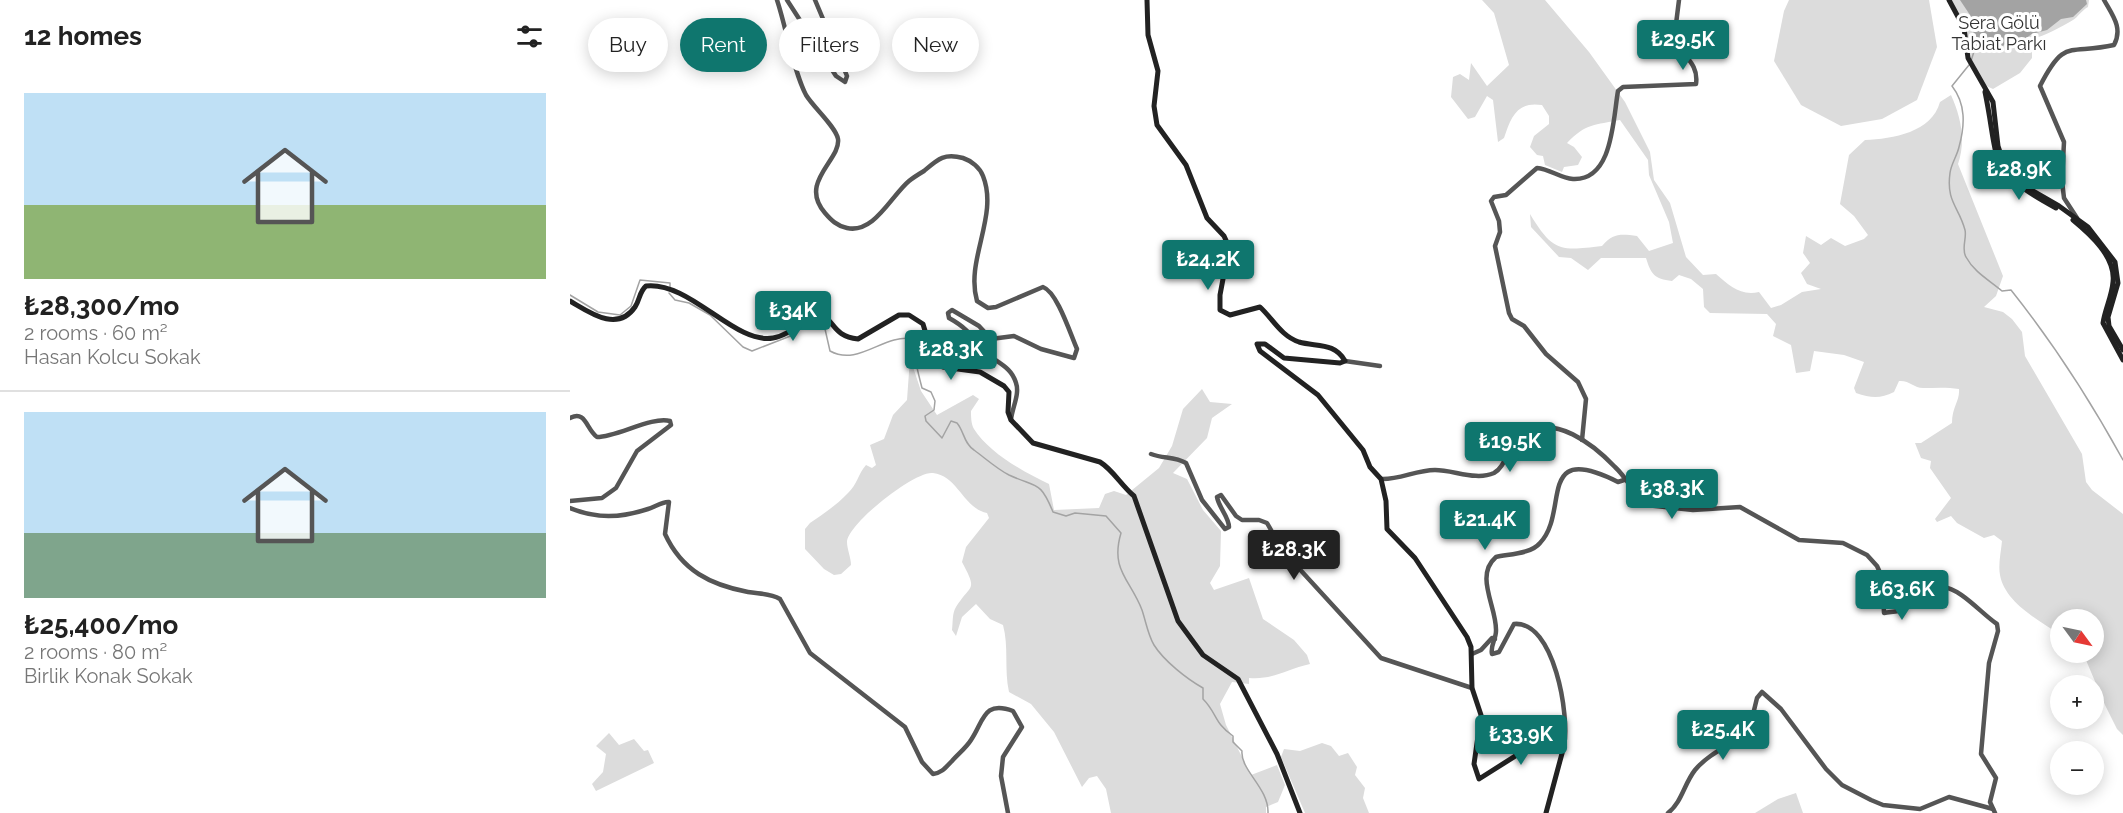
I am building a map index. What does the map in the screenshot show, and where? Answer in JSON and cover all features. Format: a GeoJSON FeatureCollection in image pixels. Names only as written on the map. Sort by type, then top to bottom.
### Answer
{"type":"FeatureCollection","features":[{"type":"Feature","properties":{"kind":"main road"},"geometry":{"type":"LineString","coordinates":[[1147,0],[1148,35],[1158,71],[1154,106],[1157,125],[1186,165],[1207,218],[1224,236],[1229,247],[1220,295],[1220,310],[1230,315],[1260,308],[1289,337],[1300,342],[1332,348],[1345,361],[1340,363],[1284,358],[1265,344],[1257,344],[1260,351],[1318,395],[1363,450],[1370,467],[1381,479],[1386,501],[1387,529],[1415,558],[1467,637],[1472,654],[1472,688],[1481,715],[1474,764],[1479,779],[1547,736],[1559,737],[1564,746],[1546,813]]}},
{"type":"Feature","properties":{"kind":"main road"},"geometry":{"type":"LineString","coordinates":[[1949,0],[1964,28],[1968,58],[1993,102],[1998,146],[2005,167],[2028,188],[2080,221],[2099,240],[2115,262],[2118,284],[2108,317],[2109,326],[2123,350]]}},
{"type":"Feature","properties":{"kind":"main road"},"geometry":{"type":"LineString","coordinates":[[1983,85],[1990,133],[2000,166],[2011,181],[2056,208],[2083,228],[2109,261],[2114,281],[2103,323],[2123,360]]}},
{"type":"Feature","properties":{"kind":"main road"},"geometry":{"type":"LineString","coordinates":[[570,301],[603,320],[612,320],[632,311],[646,286],[661,286],[703,306],[751,337],[773,338],[784,334],[817,313],[824,315],[839,334],[858,339],[892,318],[909,315],[923,324],[932,351],[943,367],[980,372],[1004,386],[1009,392],[1008,412],[1011,420],[1033,443],[1100,462],[1108,467],[1120,484],[1134,496],[1178,621],[1203,655],[1238,680],[1277,754],[1300,813]]}},
{"type":"Feature","properties":{"kind":"street"},"geometry":{"type":"LineString","coordinates":[[777,0],[802,86],[815,108],[836,133],[838,142],[832,157],[822,170],[818,183],[819,207],[831,220],[850,229],[870,222],[909,181],[931,162],[949,155],[966,159],[976,165],[983,174],[987,187],[987,202],[975,275],[977,301],[988,308],[996,307],[1035,288],[1049,289],[1055,297],[1077,349],[1074,358],[1041,348],[1014,336],[991,339],[979,326],[950,311],[949,318],[973,334],[984,351],[999,360],[1013,377],[1017,392],[1011,420]]}},
{"type":"Feature","properties":{"kind":"street"},"geometry":{"type":"LineString","coordinates":[[787,0],[836,76],[845,82],[847,76],[815,0]]}},
{"type":"Feature","properties":{"kind":"street"},"geometry":{"type":"LineString","coordinates":[[1582,440],[1586,399],[1578,382],[1546,354],[1524,326],[1512,319],[1509,313],[1495,246],[1500,232],[1499,221],[1491,201],[1494,196],[1506,195],[1537,168],[1576,179],[1596,170],[1603,160],[1609,141],[1618,91],[1623,87],[1696,84],[1697,74],[1692,63],[1674,40],[1679,0]]}},
{"type":"Feature","properties":{"kind":"street"},"geometry":{"type":"LineString","coordinates":[[2083,228],[2064,198],[2062,181],[2064,142],[2040,86],[2055,59],[2063,52],[2074,48],[2114,45],[2119,38],[2118,24],[2104,0]]}},
{"type":"Feature","properties":{"kind":"street"},"geometry":{"type":"LineString","coordinates":[[1345,361],[1380,366]]}},
{"type":"Feature","properties":{"kind":"street"},"geometry":{"type":"LineString","coordinates":[[570,418],[577,415],[583,417],[597,437],[612,436],[628,429],[664,420],[670,421],[670,425],[637,451],[616,488],[602,498],[570,501]]}},
{"type":"Feature","properties":{"kind":"street"},"geometry":{"type":"LineString","coordinates":[[1381,479],[1437,470],[1476,476],[1491,474],[1499,469],[1515,439],[1536,428],[1551,427],[1566,431],[1582,440],[1615,466],[1624,480],[1632,486],[1640,500],[1650,506],[1693,510],[1740,508],[1799,540],[1843,543],[1867,555],[1882,577],[1884,613],[1898,611],[1943,587],[1972,603],[1997,624],[1998,631],[1986,681],[1981,754],[1996,778],[1990,798],[1994,811]]}},
{"type":"Feature","properties":{"kind":"street"},"geometry":{"type":"LineString","coordinates":[[1151,454],[1159,457],[1172,456],[1186,463],[1202,500],[1225,529],[1229,527],[1229,523],[1218,506],[1217,497],[1221,495],[1236,516],[1242,520],[1259,520],[1267,523],[1282,551],[1380,658],[1472,688]]}},
{"type":"Feature","properties":{"kind":"street"},"geometry":{"type":"LineString","coordinates":[[1564,746],[1564,705],[1544,642],[1531,628],[1521,623],[1514,624],[1495,655],[1491,650],[1495,639],[1494,616],[1486,580],[1487,569],[1496,557],[1533,548],[1540,544],[1549,528],[1555,496],[1566,473],[1573,470],[1597,471],[1618,482],[1624,480]]}},
{"type":"Feature","properties":{"kind":"street"},"geometry":{"type":"LineString","coordinates":[[570,508],[584,515],[600,517],[643,511],[667,501],[669,506],[664,528],[672,547],[689,568],[708,582],[749,593],[773,595],[780,599],[810,653],[905,727],[922,762],[933,774],[941,771],[968,744],[983,716],[999,707],[1013,711],[1022,727],[1003,757],[1001,776],[1008,813]]}},
{"type":"Feature","properties":{"kind":"street"},"geometry":{"type":"LineString","coordinates":[[1472,654],[1481,650],[1492,638],[1495,639]]}},
{"type":"Feature","properties":{"kind":"street"},"geometry":{"type":"LineString","coordinates":[[1668,813],[1679,801],[1696,769],[1714,753],[1749,731],[1757,698],[1762,692],[1781,709],[1826,769],[1842,785],[1870,800],[1883,805],[1920,809],[1949,797],[1994,811]]}},
{"type":"Feature","properties":{"kind":"green space"},"geometry":{"type":"Polygon","coordinates":[[[1482,0],[1545,0],[1589,52],[1625,102],[1650,152],[1654,180],[1670,203],[1686,257],[1703,275],[1716,274],[1731,286],[1746,293],[1759,292],[1771,308],[1781,305],[1802,292],[1821,289],[1807,284],[1801,273],[1810,263],[1803,253],[1806,236],[1821,245],[1831,238],[1845,246],[1864,239],[1868,235],[1854,216],[1840,204],[1849,155],[1865,140],[1887,138],[1920,127],[1936,112],[1940,102],[1951,95],[1962,138],[1958,164],[2003,276],[1996,296],[1984,307],[2003,312],[2022,332],[2025,356],[2082,454],[2086,482],[2092,490],[2123,514],[2123,735],[2117,729],[2104,703],[2104,675],[2092,675],[2087,663],[2104,663],[2104,609],[2050,609],[2050,628],[2016,603],[2003,585],[1999,571],[2002,541],[1994,535],[1984,538],[1957,523],[1951,516],[1937,522],[1935,519],[1951,498],[1930,468],[1931,461],[1921,458],[1915,443],[1921,443],[1952,423],[1959,389],[1920,388],[1899,381],[1894,392],[1884,396],[1861,395],[1856,393],[1854,388],[1864,362],[1844,355],[1814,351],[1810,371],[1796,373],[1791,345],[1773,336],[1776,324],[1767,314],[1710,313],[1704,307],[1703,289],[1691,279],[1679,275],[1672,281],[1657,277],[1652,272],[1646,258],[1601,258],[1588,270],[1571,258],[1559,257],[1531,227],[1530,214],[1545,236],[1559,246],[1567,248],[1602,246],[1610,239],[1622,235],[1637,236],[1649,251],[1673,243],[1669,222],[1649,175],[1648,160],[1620,120],[1591,126],[1574,136],[1567,143],[1574,147],[1582,157],[1578,165],[1564,167],[1562,172],[1545,165],[1543,156],[1537,155],[1530,147],[1534,136],[1549,124],[1549,116],[1542,105],[1533,104],[1516,112],[1504,138],[1498,142],[1493,100],[1487,96],[1475,117],[1468,119],[1451,97],[1453,77],[1460,74],[1469,80],[1471,63],[1487,86],[1509,65],[1494,13],[1482,0]]]}},
{"type":"Feature","properties":{"kind":"green space"},"geometry":{"type":"Polygon","coordinates":[[[1789,0],[1929,0],[1937,47],[1917,100],[1882,119],[1841,126],[1801,105],[1774,61],[1784,11],[1789,0]]]}},
{"type":"Feature","properties":{"kind":"green space","name":"Sera Gölü Tabiat Parkı"},"geometry":{"type":"Polygon","coordinates":[[[1949,0],[2089,0],[2088,7],[2073,20],[2048,34],[2032,39],[2032,58],[2020,73],[1993,89],[1985,84],[1974,71],[1963,25],[1949,0]]]}},
{"type":"Feature","properties":{"kind":"green space"},"geometry":{"type":"Polygon","coordinates":[[[910,358],[921,391],[937,415],[973,395],[979,399],[971,411],[974,429],[980,438],[1018,468],[1049,484],[1054,510],[1099,508],[1105,494],[1114,491],[1126,495],[1159,468],[1172,446],[1183,409],[1202,389],[1210,402],[1232,404],[1212,418],[1207,438],[1173,473],[1187,479],[1203,510],[1221,531],[1220,566],[1210,583],[1214,590],[1249,578],[1263,619],[1294,640],[1307,655],[1310,664],[1273,676],[1249,678],[1249,684],[1232,682],[1220,704],[1226,725],[1251,775],[1277,765],[1285,785],[1278,802],[1266,807],[1266,813],[1111,813],[1106,789],[1097,776],[1089,778],[1082,787],[1054,732],[1031,704],[1009,692],[1003,625],[990,619],[976,604],[962,617],[956,636],[952,630],[955,609],[971,587],[970,578],[962,562],[966,547],[989,518],[987,513],[972,505],[942,475],[924,474],[884,499],[870,511],[850,533],[847,542],[851,565],[841,574],[834,575],[824,569],[805,549],[805,529],[810,523],[851,490],[866,465],[872,468],[876,465],[870,445],[884,439],[893,415],[907,400],[910,358]]]}},
{"type":"Feature","properties":{"kind":"green space"},"geometry":{"type":"Polygon","coordinates":[[[609,733],[619,745],[634,739],[644,751],[648,750],[654,763],[596,791],[592,784],[603,772],[606,754],[596,746],[609,733]]]}},
{"type":"Feature","properties":{"kind":"green space"},"geometry":{"type":"Polygon","coordinates":[[[1322,743],[1331,746],[1339,756],[1348,753],[1357,767],[1355,775],[1365,788],[1363,798],[1369,813],[1305,813],[1281,757],[1284,749],[1300,751],[1322,743]]]}},
{"type":"Feature","properties":{"kind":"green space"},"geometry":{"type":"Polygon","coordinates":[[[1796,793],[1803,813],[1755,813],[1778,799],[1796,793]]]}},
{"type":"Feature","properties":{"kind":"shaded area"},"geometry":{"type":"Polygon","coordinates":[[[1960,0],[2086,0],[2087,4],[2073,17],[2061,19],[2047,30],[2032,34],[2014,46],[2007,42],[2000,49],[1976,45],[1970,15],[1960,0]]]}},
{"type":"Feature","properties":{"kind":"waterway"},"geometry":{"type":"LineString","coordinates":[[1971,61],[1976,45]]}},
{"type":"Feature","properties":{"kind":"waterway"},"geometry":{"type":"LineString","coordinates":[[1969,65],[1952,86],[1960,100],[1963,123],[1949,183],[1951,198],[1965,230],[1965,254],[1973,267],[2002,291],[2011,290],[2027,310],[2071,373],[2123,460]]}},
{"type":"Feature","properties":{"kind":"waterway"},"geometry":{"type":"LineString","coordinates":[[570,295],[598,312],[620,315],[631,306],[640,280],[670,283],[670,288]]}},
{"type":"Feature","properties":{"kind":"waterway"},"geometry":{"type":"LineString","coordinates":[[669,293],[675,300],[689,303],[710,315],[743,347],[752,351],[793,335],[812,319],[818,319],[825,329],[830,351],[841,355],[861,353],[902,338],[913,339],[922,388],[931,392],[935,401],[934,410],[925,416],[926,421],[942,438],[951,421],[957,423],[971,447],[996,467],[1037,486],[1045,495],[1053,512],[1066,516],[1075,513],[1106,516],[1121,533],[1118,546],[1120,565],[1142,610],[1152,641],[1158,651],[1183,675],[1203,688],[1203,699],[1222,727],[1233,736],[1233,742],[1242,751],[1245,765],[1264,795],[1268,813]]}}]}
